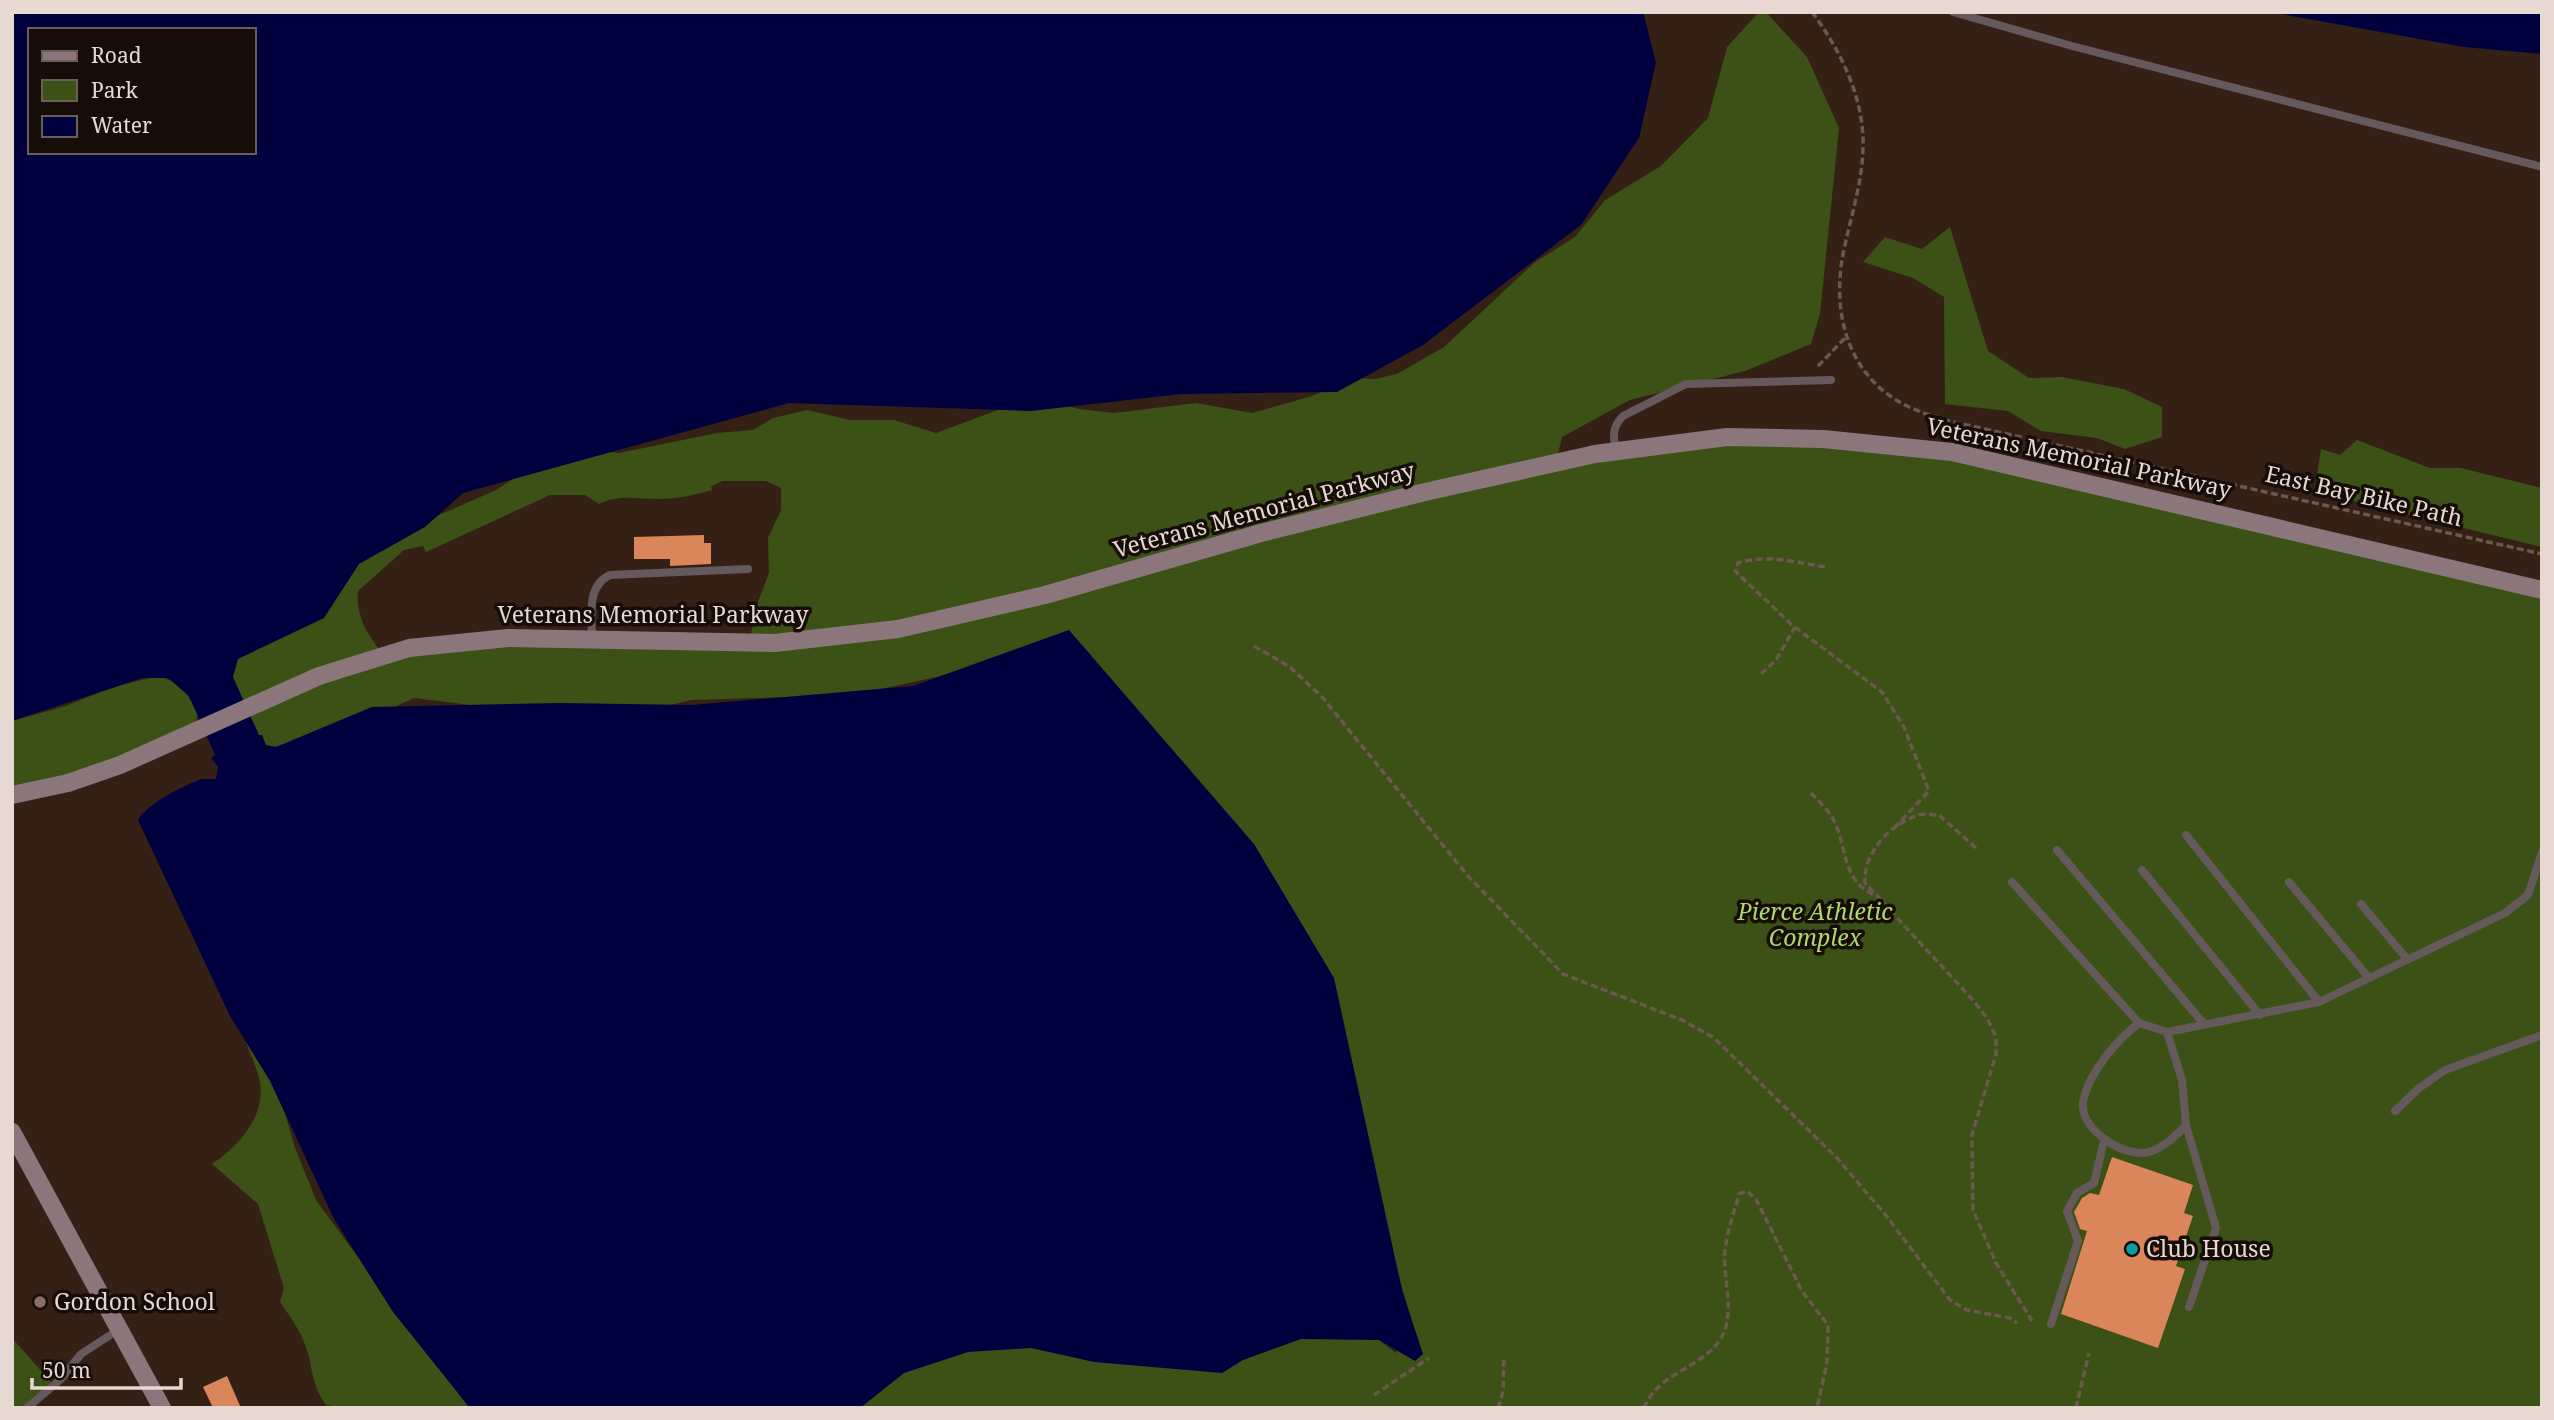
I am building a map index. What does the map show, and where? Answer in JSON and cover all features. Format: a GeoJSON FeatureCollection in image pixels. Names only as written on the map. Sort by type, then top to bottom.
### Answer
{"type":"FeatureCollection","features":[{"type":"Feature","properties":{"kind":"main road","name":"Veterans Memorial Parkway"},"geometry":{"type":"LineString","coordinates":[[12,795],[68,783],[120,765],[319,676],[409,649],[508,638],[592,642],[775,643],[898,629],[1045,595],[1261,533],[1425,492],[1616,451],[1759,436],[1940,451],[2542,590]]}},
{"type":"Feature","properties":{"kind":"main road"},"geometry":{"type":"LineString","coordinates":[[12,1132],[162,1408]]}},
{"type":"Feature","properties":{"kind":"lane"},"geometry":{"type":"LineString","coordinates":[[1953,12],[2072,46],[2542,167]]}},
{"type":"Feature","properties":{"kind":"lane"},"geometry":{"type":"LineString","coordinates":[[1616,451],[1613,435],[1616,423],[1623,416],[1686,384],[1831,380]]}},
{"type":"Feature","properties":{"kind":"lane"},"geometry":{"type":"LineString","coordinates":[[592,642],[593,593],[600,579],[610,575],[748,569]]}},
{"type":"Feature","properties":{"kind":"lane"},"geometry":{"type":"LineString","coordinates":[[2186,835],[2319,1002]]}},
{"type":"Feature","properties":{"kind":"lane"},"geometry":{"type":"LineString","coordinates":[[2057,850],[2204,1024]]}},
{"type":"Feature","properties":{"kind":"lane"},"geometry":{"type":"LineString","coordinates":[[2012,882],[2139,1023],[2167,1032],[2319,1002],[2407,960],[2518,905],[2528,895],[2542,852]]}},
{"type":"Feature","properties":{"kind":"lane"},"geometry":{"type":"LineString","coordinates":[[2142,870],[2260,1015]]}},
{"type":"Feature","properties":{"kind":"lane"},"geometry":{"type":"LineString","coordinates":[[2289,882],[2369,978]]}},
{"type":"Feature","properties":{"kind":"lane"},"geometry":{"type":"LineString","coordinates":[[2361,904],[2407,960]]}},
{"type":"Feature","properties":{"kind":"lane"},"geometry":{"type":"LineString","coordinates":[[2139,1023],[2112,1051],[2092,1078],[2083,1103],[2087,1120],[2104,1141],[2124,1149],[2151,1152],[2174,1138],[2186,1125]]}},
{"type":"Feature","properties":{"kind":"lane"},"geometry":{"type":"LineString","coordinates":[[2167,1032],[2182,1080],[2186,1125],[2216,1228],[2189,1307]]}},
{"type":"Feature","properties":{"kind":"lane"},"geometry":{"type":"LineString","coordinates":[[2395,1111],[2418,1087],[2445,1070],[2542,1035]]}},
{"type":"Feature","properties":{"kind":"lane"},"geometry":{"type":"LineString","coordinates":[[2051,1324],[2078,1241],[2067,1211],[2077,1193],[2095,1183],[2104,1141]]}},
{"type":"Feature","properties":{"kind":"lane"},"geometry":{"type":"LineString","coordinates":[[27,1408],[61,1379],[82,1354],[118,1329]]}},
{"type":"Feature","properties":{"kind":"path","name":"East Bay Bike Path"},"geometry":{"type":"LineString","coordinates":[[1812,12],[1847,73],[1863,126],[1859,191],[1840,278],[1841,321],[1845,338],[1865,369],[1886,393],[1904,405],[1935,416],[2542,554]]}},
{"type":"Feature","properties":{"kind":"path"},"geometry":{"type":"LineString","coordinates":[[1811,380],[1822,360],[1845,338]]}},
{"type":"Feature","properties":{"kind":"path"},"geometry":{"type":"LineString","coordinates":[[1825,567],[1770,559],[1738,564],[1735,571],[1744,583],[1794,627],[1882,692],[1904,727],[1929,790],[1874,849],[1864,867],[1865,883],[1972,999],[1987,1018],[1996,1037],[1996,1054],[1972,1135],[1973,1210],[1996,1263],[2032,1321]]}},
{"type":"Feature","properties":{"kind":"path"},"geometry":{"type":"LineString","coordinates":[[1761,674],[1776,660],[1794,627]]}},
{"type":"Feature","properties":{"kind":"path"},"geometry":{"type":"LineString","coordinates":[[1254,646],[1290,667],[1322,697],[1468,876],[1563,974],[1682,1020],[1713,1037],[1836,1157],[1884,1213],[1950,1300],[1974,1312],[2010,1318],[2017,1323]]}},
{"type":"Feature","properties":{"kind":"path"},"geometry":{"type":"LineString","coordinates":[[1811,793],[1833,818],[1851,876],[1861,889],[1876,896]]}},
{"type":"Feature","properties":{"kind":"path"},"geometry":{"type":"LineString","coordinates":[[1892,831],[1917,815],[1938,815],[1976,848]]}},
{"type":"Feature","properties":{"kind":"path"},"geometry":{"type":"LineString","coordinates":[[1644,1408],[1658,1387],[1674,1373],[1716,1346],[1728,1324],[1724,1255],[1739,1194],[1747,1191],[1756,1199],[1808,1300],[1828,1325],[1827,1363],[1817,1408]]}},
{"type":"Feature","properties":{"kind":"path"},"geometry":{"type":"LineString","coordinates":[[2076,1408],[2089,1353]]}},
{"type":"Feature","properties":{"kind":"path"},"geometry":{"type":"LineString","coordinates":[[1374,1395],[1429,1357]]}},
{"type":"Feature","properties":{"kind":"path"},"geometry":{"type":"LineString","coordinates":[[1498,1408],[1503,1392],[1504,1359]]}},
{"type":"Feature","properties":{"kind":"green space","name":"Pierce Athletic Complex"},"geometry":{"type":"Polygon","coordinates":[[[1759,12],[1766,12],[1807,57],[1839,128],[1820,314],[1811,344],[1745,371],[1630,400],[1562,437],[1555,466],[1733,440],[1919,450],[2542,590],[2542,1408],[849,1408],[934,1349],[1277,1327],[1379,1340],[1396,1353],[1413,1324],[1392,1250],[1341,1024],[973,669],[853,695],[691,700],[647,711],[510,710],[414,698],[354,725],[304,742],[271,747],[260,744],[219,663],[348,555],[496,490],[529,469],[588,450],[619,453],[717,433],[753,430],[773,418],[807,410],[850,420],[894,420],[936,433],[1014,404],[1049,401],[1079,409],[1114,413],[1196,403],[1252,413],[1312,396],[1352,378],[1374,379],[1397,374],[1444,347],[1534,263],[1575,237],[1605,200],[1661,166],[1708,118],[1727,47],[1759,12]],[[722,481],[711,487],[712,490],[686,496],[658,499],[620,498],[599,504],[585,495],[550,495],[426,552],[423,546],[404,550],[358,591],[360,616],[381,652],[414,646],[749,642],[758,602],[769,573],[768,538],[781,510],[781,488],[766,481],[722,481]]]}},
{"type":"Feature","properties":{"kind":"green space"},"geometry":{"type":"Polygon","coordinates":[[[1950,227],[1988,351],[2029,378],[2062,377],[2124,389],[2162,407],[2162,437],[2125,449],[2097,438],[2041,431],[2008,411],[1945,404],[1944,297],[1913,278],[1863,262],[1885,237],[1922,249],[1950,227]]]}},
{"type":"Feature","properties":{"kind":"green space"},"geometry":{"type":"Polygon","coordinates":[[[2357,440],[2430,468],[2461,468],[2542,488],[2542,547],[2356,502],[2316,481],[2321,449],[2340,455],[2357,440]]]}},
{"type":"Feature","properties":{"kind":"green space"},"geometry":{"type":"Polygon","coordinates":[[[156,677],[177,684],[186,694],[198,714],[194,727],[61,780],[12,789],[12,721],[66,706],[115,686],[156,677]]]}},
{"type":"Feature","properties":{"kind":"green space"},"geometry":{"type":"Polygon","coordinates":[[[246,1041],[278,1089],[295,1148],[316,1200],[469,1408],[348,1408],[326,1405],[322,1399],[314,1382],[304,1342],[280,1302],[284,1288],[258,1204],[212,1164],[240,1140],[259,1107],[261,1095],[258,1072],[246,1041]]]}},
{"type":"Feature","properties":{"kind":"green space"},"geometry":{"type":"Polygon","coordinates":[[[12,1338],[51,1382],[34,1400],[12,1408],[12,1338]]]}},
{"type":"Feature","properties":{"kind":"water"},"geometry":{"type":"Polygon","coordinates":[[[12,12],[1643,12],[1656,62],[1639,138],[1581,225],[1423,345],[1337,392],[1181,394],[1031,411],[789,403],[463,493],[425,527],[359,564],[324,618],[238,659],[233,677],[259,735],[262,735],[266,745],[276,747],[372,707],[561,703],[691,705],[913,686],[1069,630],[1254,844],[1334,978],[1402,1290],[1423,1354],[1415,1361],[1379,1340],[1301,1339],[1243,1360],[1222,1373],[1094,1362],[1031,1348],[968,1352],[904,1373],[860,1408],[470,1408],[393,1312],[334,1219],[270,1081],[230,1016],[138,820],[149,808],[174,792],[201,779],[216,779],[218,767],[211,758],[215,755],[189,696],[168,678],[143,678],[12,721],[12,12]]]}},
{"type":"Feature","properties":{"kind":"water"},"geometry":{"type":"Polygon","coordinates":[[[2270,12],[2542,12],[2542,54],[2464,47],[2270,12]]]}},
{"type":"Feature","properties":{"kind":"building"},"geometry":{"type":"Polygon","coordinates":[[[704,535],[704,543],[711,543],[711,564],[670,566],[670,559],[634,559],[634,537],[704,535]]]}},
{"type":"Feature","properties":{"kind":"building","name":"Club House"},"geometry":{"type":"Polygon","coordinates":[[[2112,1157],[2193,1185],[2184,1213],[2193,1216],[2176,1266],[2185,1269],[2158,1348],[2061,1314],[2087,1231],[2080,1229],[2074,1212],[2082,1198],[2090,1193],[2099,1195],[2112,1157]]]}},
{"type":"Feature","properties":{"kind":"building"},"geometry":{"type":"Polygon","coordinates":[[[227,1376],[241,1408],[213,1408],[203,1387],[227,1376]]]}},
{"type":"Feature","properties":{"kind":"place","name":"Club House"},"geometry":{"type":"Point","coordinates":[2132,1249]}},
{"type":"Feature","properties":{"kind":"place","name":"Gordon School"},"geometry":{"type":"Point","coordinates":[40,1302]}}]}
